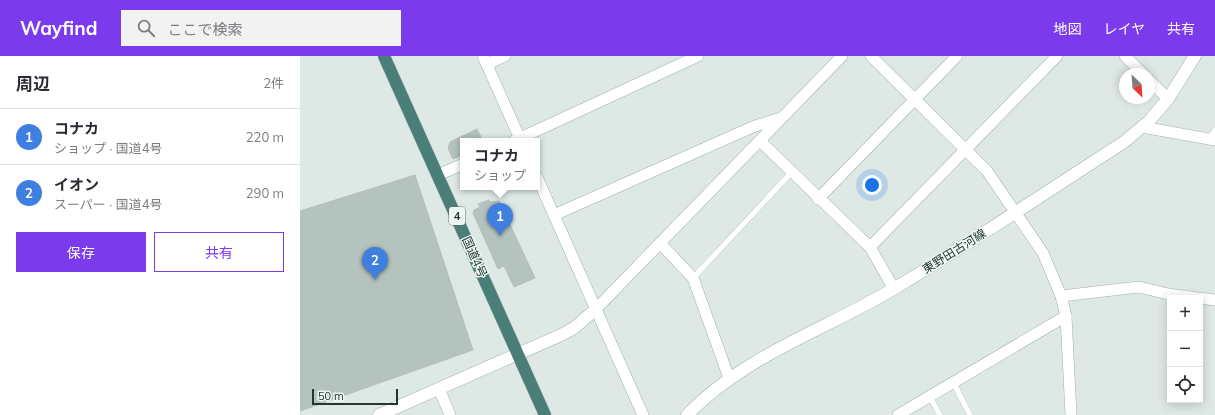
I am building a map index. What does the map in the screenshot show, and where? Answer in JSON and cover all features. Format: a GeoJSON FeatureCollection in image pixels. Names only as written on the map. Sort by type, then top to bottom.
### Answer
{"type":"FeatureCollection","features":[{"type":"Feature","properties":{"kind":"highway","name":"国道4号"},"geometry":{"type":"LineString","coordinates":[[384,56],[546,415]]}},
{"type":"Feature","properties":{"kind":"main road","name":"東野田古河線"},"geometry":{"type":"LineString","coordinates":[[687,415],[729,378],[753,362],[894,289],[1124,142],[1142,127],[1168,99],[1195,56]]}},
{"type":"Feature","properties":{"kind":"main road"},"geometry":{"type":"LineString","coordinates":[[379,415],[519,355],[574,328],[596,309]]}},
{"type":"Feature","properties":{"kind":"street"},"geometry":{"type":"LineString","coordinates":[[506,56],[485,60],[517,138]]}},
{"type":"Feature","properties":{"kind":"street"},"geometry":{"type":"LineString","coordinates":[[522,138],[698,56]]}},
{"type":"Feature","properties":{"kind":"street"},"geometry":{"type":"LineString","coordinates":[[596,309],[842,56]]}},
{"type":"Feature","properties":{"kind":"street"},"geometry":{"type":"LineString","coordinates":[[871,56],[987,171],[1043,253],[1061,296],[1066,316],[1071,415]]}},
{"type":"Feature","properties":{"kind":"street"},"geometry":{"type":"LineString","coordinates":[[818,199],[957,56]]}},
{"type":"Feature","properties":{"kind":"street"},"geometry":{"type":"LineString","coordinates":[[870,247],[1057,56]]}},
{"type":"Feature","properties":{"kind":"street"},"geometry":{"type":"LineString","coordinates":[[1125,56],[1137,68]]}},
{"type":"Feature","properties":{"kind":"street"},"geometry":{"type":"LineString","coordinates":[[1155,86],[1168,99]]}},
{"type":"Feature","properties":{"kind":"street"},"geometry":{"type":"LineString","coordinates":[[554,215],[756,126],[783,117]]}},
{"type":"Feature","properties":{"kind":"street"},"geometry":{"type":"LineString","coordinates":[[1142,127],[1213,136]]}},
{"type":"Feature","properties":{"kind":"street"},"geometry":{"type":"LineString","coordinates":[[760,141],[791,173],[870,247],[894,289]]}},
{"type":"Feature","properties":{"kind":"street"},"geometry":{"type":"LineString","coordinates":[[438,175],[460,165]]}},
{"type":"Feature","properties":{"kind":"street"},"geometry":{"type":"LineString","coordinates":[[540,184],[643,415]]}},
{"type":"Feature","properties":{"kind":"street"},"geometry":{"type":"LineString","coordinates":[[660,243],[693,278],[729,378]]}},
{"type":"Feature","properties":{"kind":"street"},"geometry":{"type":"LineString","coordinates":[[1061,296],[1139,287],[1175,295]]}},
{"type":"Feature","properties":{"kind":"street"},"geometry":{"type":"LineString","coordinates":[[1203,298],[1215,300]]}},
{"type":"Feature","properties":{"kind":"street"},"geometry":{"type":"LineString","coordinates":[[898,415],[1066,316]]}},
{"type":"Feature","properties":{"kind":"street"},"geometry":{"type":"LineString","coordinates":[[439,389],[450,415]]}},
{"type":"Feature","properties":{"kind":"lane"},"geometry":{"type":"LineString","coordinates":[[693,278],[791,173]]}},
{"type":"Feature","properties":{"kind":"lane"},"geometry":{"type":"LineString","coordinates":[[953,382],[970,415]]}},
{"type":"Feature","properties":{"kind":"lane"},"geometry":{"type":"LineString","coordinates":[[930,397],[940,415]]}},
{"type":"Feature","properties":{"kind":"building"},"geometry":{"type":"Polygon","coordinates":[[[477,129],[482,138],[460,138],[460,156],[453,159],[448,148],[450,142],[477,129]]]}},
{"type":"Feature","properties":{"kind":"building"},"geometry":{"type":"Polygon","coordinates":[[[415,175],[473,350],[300,411],[300,211],[415,175]]]}},
{"type":"Feature","properties":{"kind":"building"},"geometry":{"type":"Polygon","coordinates":[[[489,200],[490,202],[499,201],[535,278],[514,287],[504,266],[498,269],[473,213],[474,210],[480,207],[478,204],[489,200]]]}},
{"type":"Feature","properties":{"kind":"place","name":"コナカ"},"geometry":{"type":"Point","coordinates":[500,236]}},
{"type":"Feature","properties":{"kind":"place","name":"イオン"},"geometry":{"type":"Point","coordinates":[375,280]}}]}
